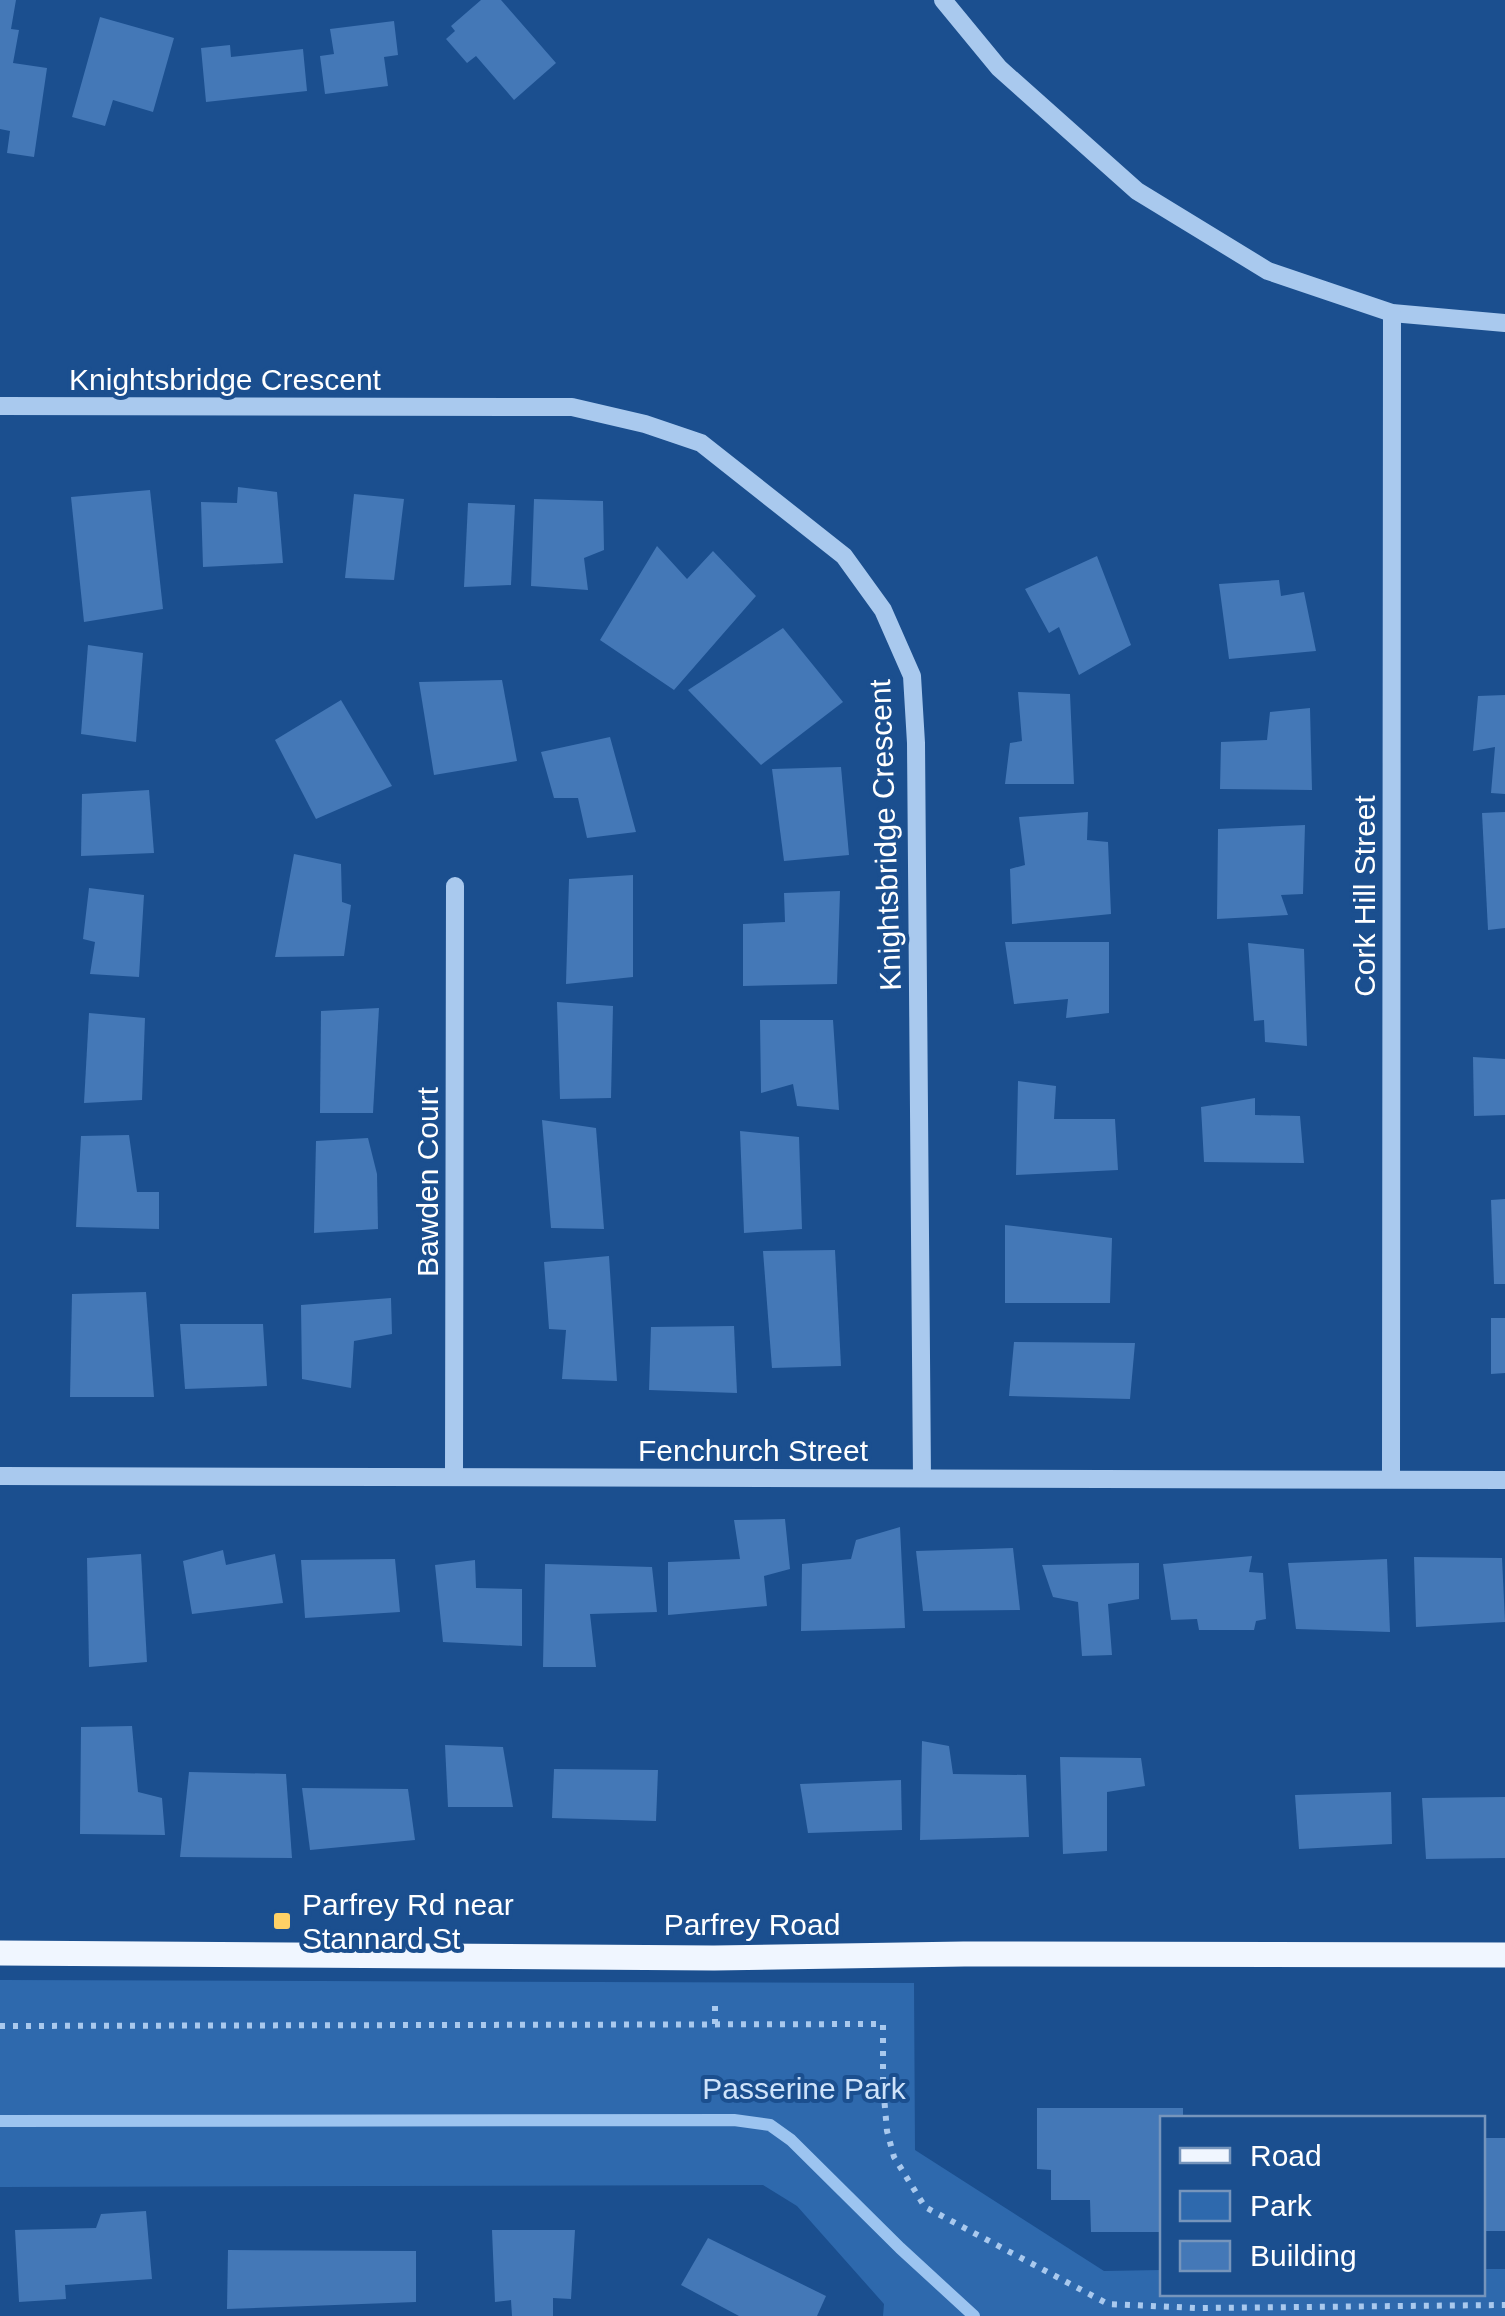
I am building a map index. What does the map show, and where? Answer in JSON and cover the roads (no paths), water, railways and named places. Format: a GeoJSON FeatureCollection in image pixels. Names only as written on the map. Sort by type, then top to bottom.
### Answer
{"type":"FeatureCollection","features":[{"type":"Feature","properties":{"kind":"main road","name":"Parfrey Road"},"geometry":{"type":"LineString","coordinates":[[0,1953],[714,1958],[964,1954],[1505,1955]]}},
{"type":"Feature","properties":{"kind":"street"},"geometry":{"type":"LineString","coordinates":[[943,0],[1000,68],[1138,192],[1268,271],[1392,313],[1505,323]]}},
{"type":"Feature","properties":{"kind":"street","name":"Cork Hill Street"},"geometry":{"type":"LineString","coordinates":[[1391,1480],[1392,313]]}},
{"type":"Feature","properties":{"kind":"street","name":"Knightsbridge Crescent"},"geometry":{"type":"LineString","coordinates":[[0,406],[572,407],[645,424],[701,443],[844,556],[883,610],[912,676],[916,743],[922,1478]]}},
{"type":"Feature","properties":{"kind":"street","name":"Bawden Court"},"geometry":{"type":"LineString","coordinates":[[454,886],[454,1477]]}},
{"type":"Feature","properties":{"kind":"street","name":"Fenchurch Street"},"geometry":{"type":"LineString","coordinates":[[0,1476],[1505,1480]]}},
{"type":"Feature","properties":{"kind":"waterway"},"geometry":{"type":"LineString","coordinates":[[0,2121],[734,2120],[770,2125],[791,2140],[974,2316]]}},
{"type":"Feature","properties":{"kind":"place","name":"Parfrey Rd near Stannard St"},"geometry":{"type":"Point","coordinates":[282,1921]}},
{"type":"Feature","properties":{"kind":"park label","name":"Passerine Park"},"geometry":{"type":"Point","coordinates":[804,2088]}}]}
